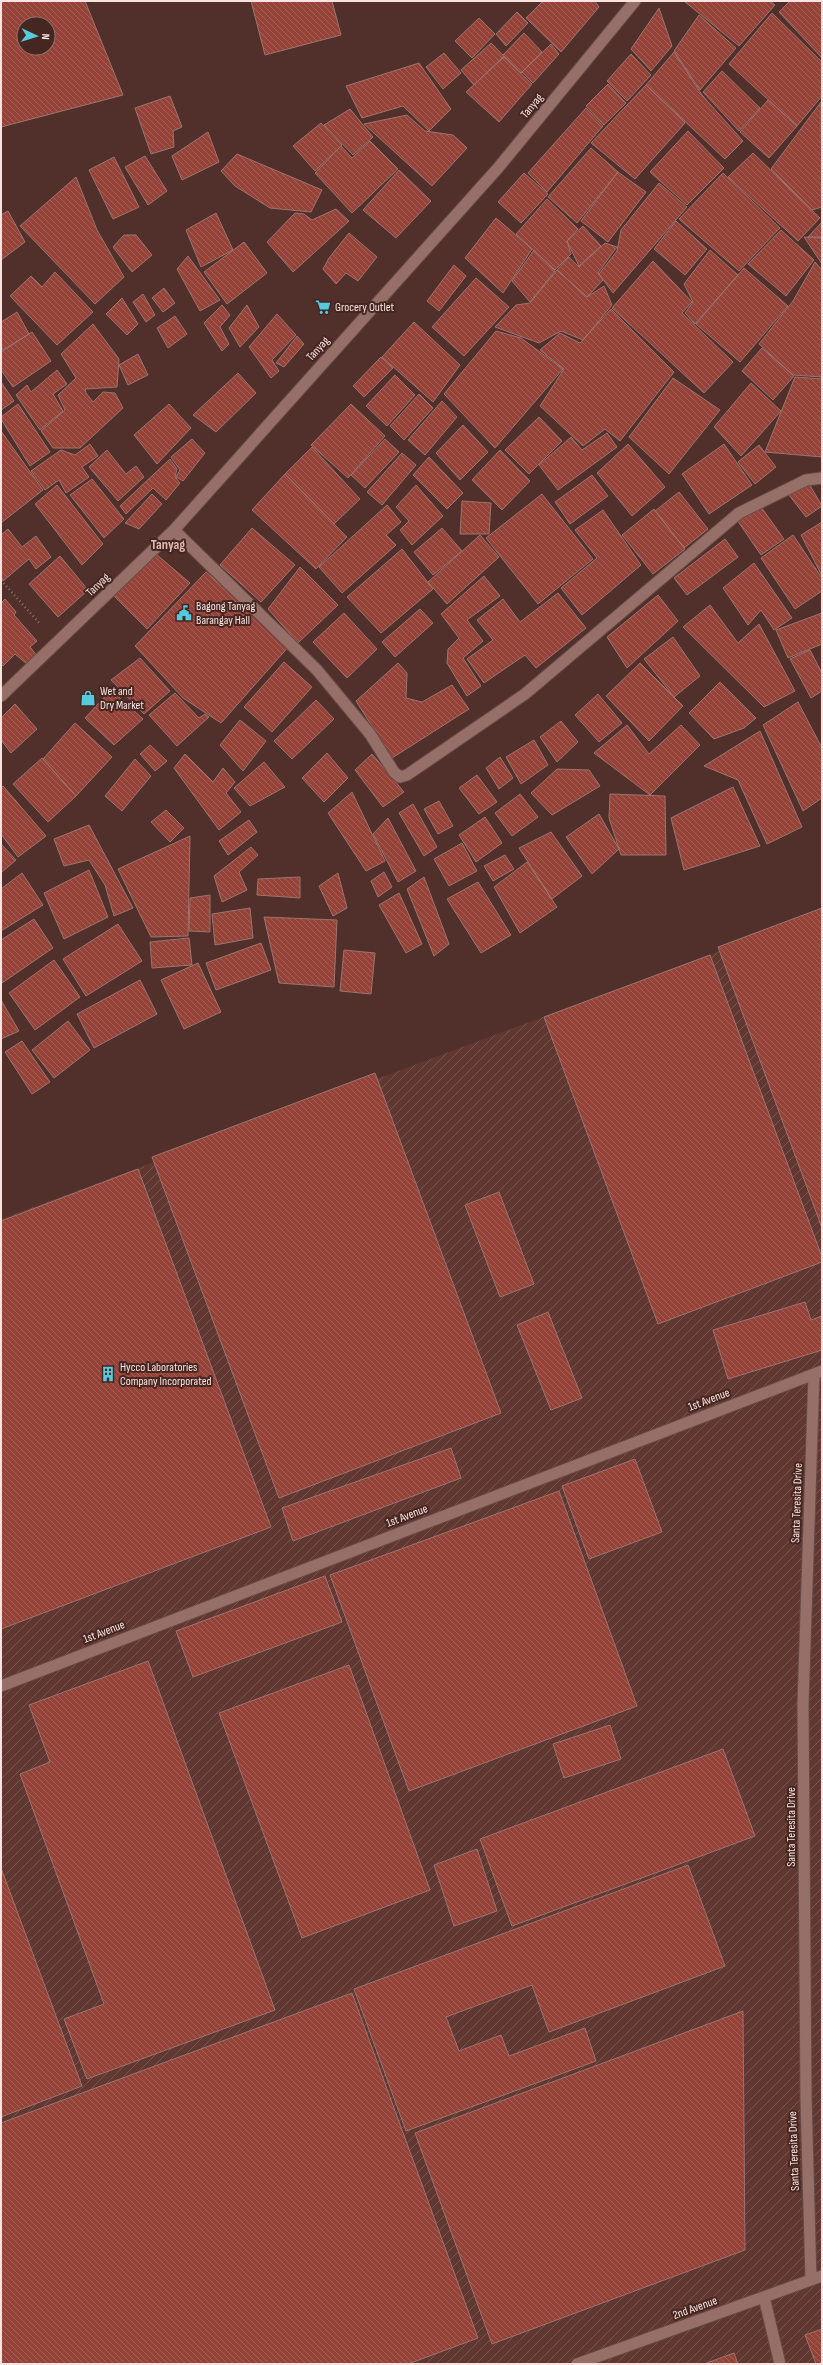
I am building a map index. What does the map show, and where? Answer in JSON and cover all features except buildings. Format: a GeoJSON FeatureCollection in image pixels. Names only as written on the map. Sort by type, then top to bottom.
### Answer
{"type":"FeatureCollection","features":[{"type":"Feature","properties":{"kind":"street","name":"Tanyag"},"geometry":{"type":"LineString","coordinates":[[1,696],[56,645],[174,530],[498,168],[635,1]]}},
{"type":"Feature","properties":{"kind":"street"},"geometry":{"type":"LineString","coordinates":[[174,530],[317,670],[370,734],[394,772],[400,777],[407,775],[525,694],[739,514],[806,480],[822,478]]}},
{"type":"Feature","properties":{"kind":"street","name":"1st Avenue"},"geometry":{"type":"LineString","coordinates":[[1,1686],[818,1372]]}},
{"type":"Feature","properties":{"kind":"street","name":"Santa Teresita Drive"},"geometry":{"type":"LineString","coordinates":[[811,2280],[806,2098],[803,1704],[818,1372]]}},
{"type":"Feature","properties":{"kind":"street","name":"2nd Avenue"},"geometry":{"type":"LineString","coordinates":[[577,2364],[822,2276]]}},
{"type":"Feature","properties":{"kind":"street"},"geometry":{"type":"LineString","coordinates":[[764,2297],[780,2364]]}},
{"type":"Feature","properties":{"kind":"path"},"geometry":{"type":"LineString","coordinates":[[1,580],[31,612],[56,645]]}},
{"type":"Feature","properties":{"kind":"shaded area"},"geometry":{"type":"Polygon","coordinates":[[[822,913],[822,2364],[1,2364],[1,1219],[822,913]]]}},
{"type":"Feature","properties":{"kind":"place","name":"Grocery Outlet"},"geometry":{"type":"Point","coordinates":[323,307]}},
{"type":"Feature","properties":{"kind":"place","name":"Bagong Tanyag Barangay Hall"},"geometry":{"type":"Point","coordinates":[184,613]}},
{"type":"Feature","properties":{"kind":"place","name":"Wet and Dry Market"},"geometry":{"type":"Point","coordinates":[88,698]}},
{"type":"Feature","properties":{"kind":"place","name":"Hycco Laboratories Company Incorporated"},"geometry":{"type":"Point","coordinates":[108,1374]}},
{"type":"Feature","properties":{"kind":"district","name":"Tanyag"},"geometry":{"type":"Point","coordinates":[168,544]}}]}
